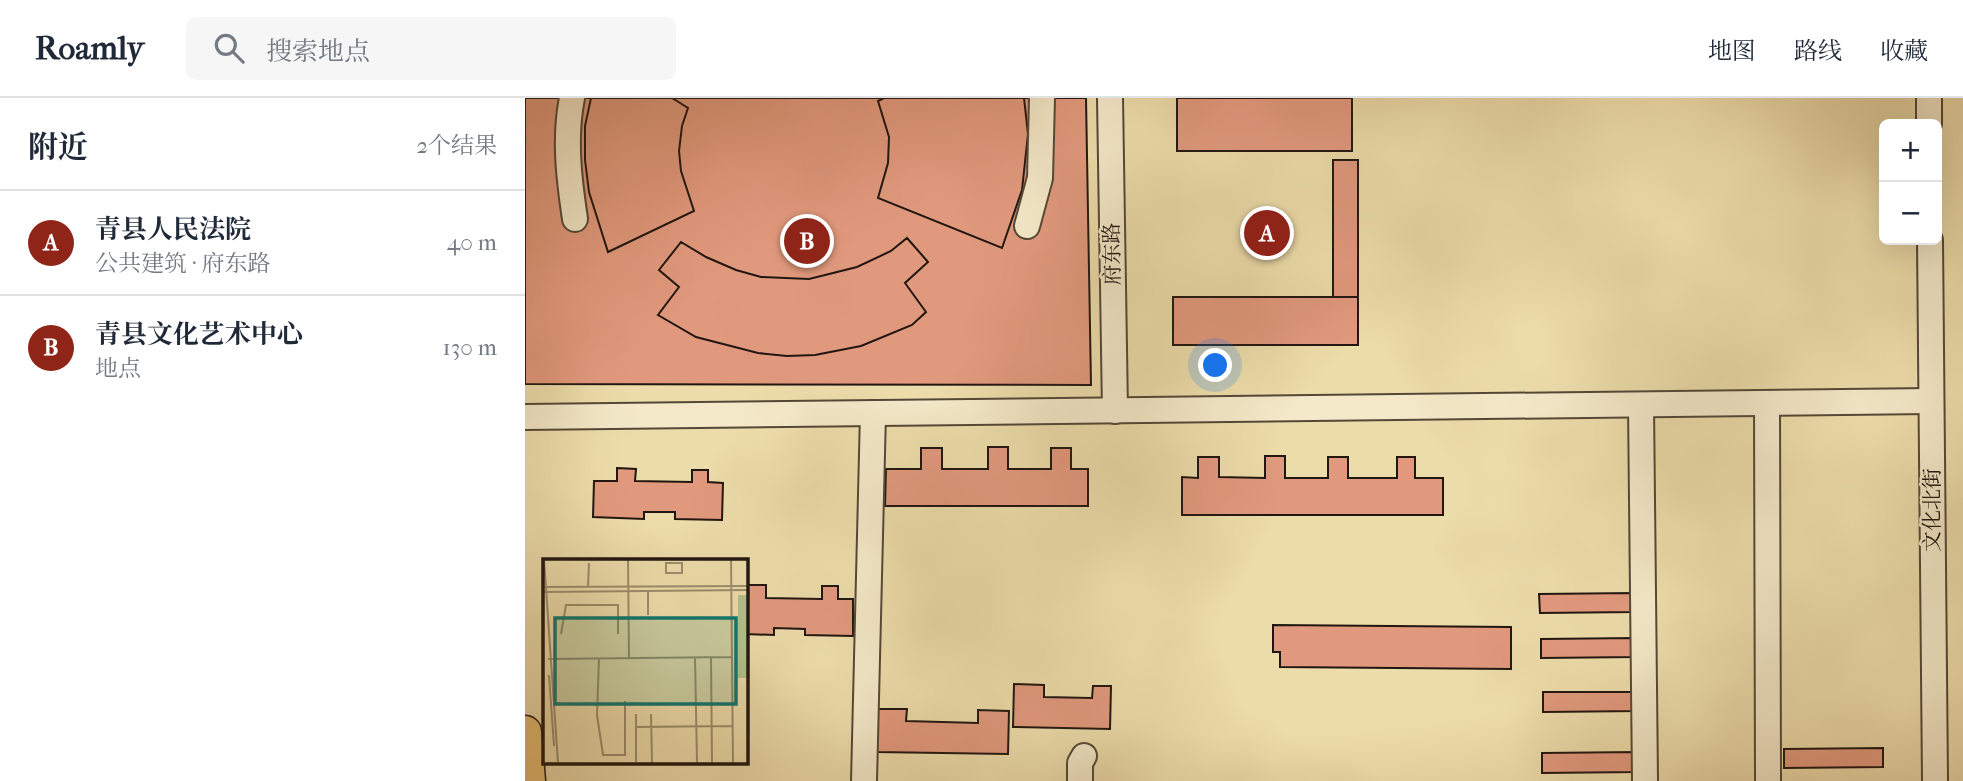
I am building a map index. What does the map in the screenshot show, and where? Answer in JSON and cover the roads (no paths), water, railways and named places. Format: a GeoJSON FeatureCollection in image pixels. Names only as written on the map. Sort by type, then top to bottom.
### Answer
{"type":"FeatureCollection","features":[{"type":"Feature","properties":{"kind":"street"},"geometry":{"type":"LineString","coordinates":[[572,98],[569,111],[568,173],[575,219]]}},
{"type":"Feature","properties":{"kind":"street"},"geometry":{"type":"LineString","coordinates":[[1027,226],[1039,178],[1042,98]]}},
{"type":"Feature","properties":{"kind":"street","name":"府东路"},"geometry":{"type":"LineString","coordinates":[[1110,98],[1115,411]]}},
{"type":"Feature","properties":{"kind":"street"},"geometry":{"type":"LineString","coordinates":[[1929,98],[1929,119]]}},
{"type":"Feature","properties":{"kind":"street","name":"文化北街"},"geometry":{"type":"LineString","coordinates":[[1930,245],[1934,781]]}},
{"type":"Feature","properties":{"kind":"street"},"geometry":{"type":"LineString","coordinates":[[525,417],[1931,401]]}},
{"type":"Feature","properties":{"kind":"street"},"geometry":{"type":"LineString","coordinates":[[1767,403],[1768,781]]}},
{"type":"Feature","properties":{"kind":"street"},"geometry":{"type":"LineString","coordinates":[[1641,405],[1645,781]]}},
{"type":"Feature","properties":{"kind":"street"},"geometry":{"type":"LineString","coordinates":[[864,781],[873,413]]}},
{"type":"Feature","properties":{"kind":"street"},"geometry":{"type":"LineString","coordinates":[[1080,781],[1080,763],[1084,756]]}},
{"type":"Feature","properties":{"kind":"place","name":"青县人民法院"},"geometry":{"type":"Point","coordinates":[1267,233]}},
{"type":"Feature","properties":{"kind":"place","name":"青县文化艺术中心"},"geometry":{"type":"Point","coordinates":[807,241]}}]}
